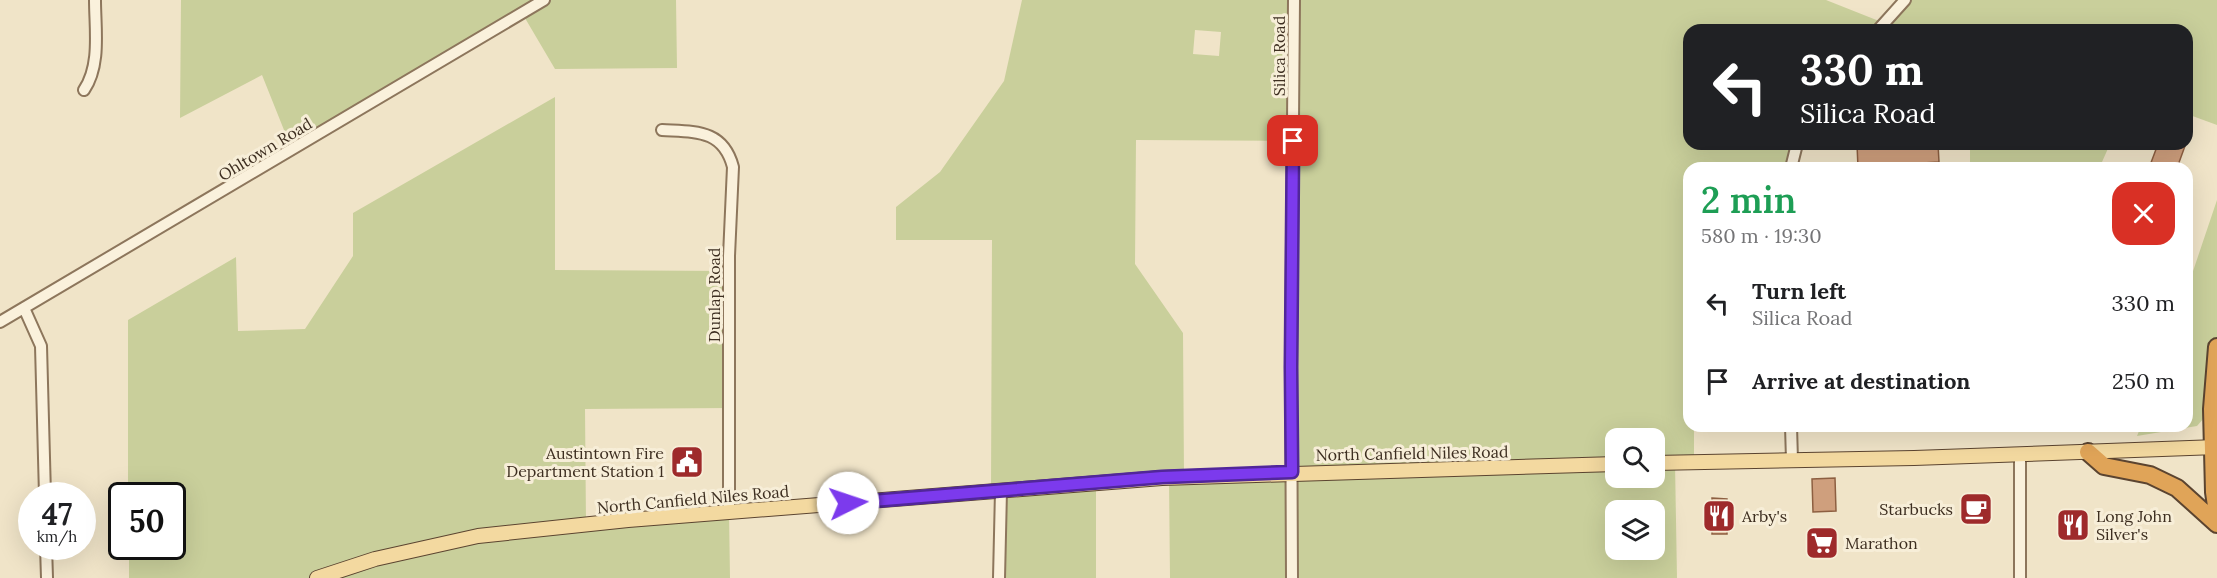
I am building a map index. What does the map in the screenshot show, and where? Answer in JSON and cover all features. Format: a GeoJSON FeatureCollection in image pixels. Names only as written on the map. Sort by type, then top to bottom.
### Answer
{"type":"FeatureCollection","features":[{"type":"Feature","properties":{"kind":"highway"},"geometry":{"type":"LineString","coordinates":[[2217,347],[2212,409],[2215,447],[2214,492],[2217,513]]}},
{"type":"Feature","properties":{"kind":"highway"},"geometry":{"type":"LineString","coordinates":[[2088,452],[2104,466],[2141,473],[2177,488],[2217,524]]}},
{"type":"Feature","properties":{"kind":"main road"},"geometry":{"type":"LineString","coordinates":[[1665,463],[2020,455],[2215,447]]}},
{"type":"Feature","properties":{"kind":"main road","name":"North Canfield Niles Road"},"geometry":{"type":"LineString","coordinates":[[317,578],[375,559],[478,536],[539,528],[1162,477],[1605,464]]}},
{"type":"Feature","properties":{"kind":"street"},"geometry":{"type":"LineString","coordinates":[[84,90],[93,74],[95,61],[95,0]]}},
{"type":"Feature","properties":{"kind":"street","name":"Ohltown Road"},"geometry":{"type":"LineString","coordinates":[[0,322],[544,0]]}},
{"type":"Feature","properties":{"kind":"street","name":"Silica Road"},"geometry":{"type":"LineString","coordinates":[[1292,578],[1294,0]]}},
{"type":"Feature","properties":{"kind":"street"},"geometry":{"type":"LineString","coordinates":[[1883,24],[1905,0]]}},
{"type":"Feature","properties":{"kind":"street","name":"Dunlap Road"},"geometry":{"type":"LineString","coordinates":[[662,130],[708,135],[723,144],[733,168],[729,256],[729,512]]}},
{"type":"Feature","properties":{"kind":"street"},"geometry":{"type":"LineString","coordinates":[[24,308],[41,346],[45,482]]}},
{"type":"Feature","properties":{"kind":"street"},"geometry":{"type":"LineString","coordinates":[[1791,432],[1792,460]]}},
{"type":"Feature","properties":{"kind":"street"},"geometry":{"type":"LineString","coordinates":[[2020,455],[2020,578]]}},
{"type":"Feature","properties":{"kind":"street"},"geometry":{"type":"LineString","coordinates":[[999,578],[1001,491]]}},
{"type":"Feature","properties":{"kind":"street"},"geometry":{"type":"LineString","coordinates":[[46,560],[47,578]]}},
{"type":"Feature","properties":{"kind":"green space"},"geometry":{"type":"Polygon","coordinates":[[[181,0],[676,0],[677,68],[555,69],[522,13],[292,150],[262,75],[180,118],[181,0]]]}},
{"type":"Feature","properties":{"kind":"green space"},"geometry":{"type":"Polygon","coordinates":[[[1022,0],[1826,0],[1884,23],[1905,0],[2217,0],[2217,125],[2193,116],[2193,24],[1683,24],[1683,150],[1796,150],[1792,162],[1683,162],[1683,432],[1694,432],[1694,462],[1675,463],[1677,578],[1170,578],[1169,478],[1096,483],[1096,578],[999,578],[1001,491],[991,492],[992,240],[896,240],[896,207],[940,172],[1004,81],[1022,0]],[[1195,30],[1193,54],[1219,56],[1221,32],[1195,30]],[[1136,140],[1135,264],[1183,333],[1184,476],[1292,472],[1293,141],[1136,140]]]}},
{"type":"Feature","properties":{"kind":"green space"},"geometry":{"type":"Polygon","coordinates":[[[555,97],[555,270],[729,271],[729,408],[585,409],[586,523],[729,512],[730,578],[129,578],[129,560],[186,560],[186,482],[128,482],[128,320],[236,257],[238,331],[305,329],[353,256],[353,213],[555,97]]]}},
{"type":"Feature","properties":{"kind":"green space"},"geometry":{"type":"Polygon","coordinates":[[[1970,150],[2107,150],[2102,162],[1970,162],[1970,150]]]}},
{"type":"Feature","properties":{"kind":"green space"},"geometry":{"type":"Polygon","coordinates":[[[2217,200],[2217,347],[2212,409],[2197,426],[2193,427],[2193,271],[2217,200]]]}},
{"type":"Feature","properties":{"kind":"green space"},"geometry":{"type":"Polygon","coordinates":[[[2139,432],[2161,432],[2137,436],[2139,432]]]}},
{"type":"Feature","properties":{"kind":"building"},"geometry":{"type":"Polygon","coordinates":[[[1857,150],[1938,150],[1939,162],[1858,162],[1857,150]]]}},
{"type":"Feature","properties":{"kind":"building"},"geometry":{"type":"Polygon","coordinates":[[[2156,150],[2184,150],[2179,162],[2151,162],[2156,150]]]}},
{"type":"Feature","properties":{"kind":"building","name":"Marathon"},"geometry":{"type":"Polygon","coordinates":[[[1835,478],[1836,511],[1813,512],[1812,479],[1835,478]]]}},
{"type":"Feature","properties":{"kind":"building","name":"Starbucks"},"geometry":{"type":"Polygon","coordinates":[[[1969,497],[1981,497],[1983,511],[1981,511],[1981,519],[1969,519],[1969,497]]]}},
{"type":"Feature","properties":{"kind":"building","name":"Arby's"},"geometry":{"type":"Polygon","coordinates":[[[1712,498],[1727,499],[1727,534],[1712,534],[1712,498]]]}},
{"type":"Feature","properties":{"kind":"building","name":"Long John Silver's"},"geometry":{"type":"Polygon","coordinates":[[[2087,519],[2087,531],[2058,531],[2058,520],[2087,519]]]}},
{"type":"Feature","properties":{"kind":"building","name":"Marathon"},"geometry":{"type":"Polygon","coordinates":[[[1836,532],[1837,553],[1808,554],[1808,533],[1836,532]]]}},
{"type":"Feature","properties":{"kind":"place","name":"Austintown Fire Department Station 1"},"geometry":{"type":"Point","coordinates":[687,462]}},
{"type":"Feature","properties":{"kind":"place","name":"Starbucks"},"geometry":{"type":"Point","coordinates":[1976,509]}},
{"type":"Feature","properties":{"kind":"place","name":"Arby's"},"geometry":{"type":"Point","coordinates":[1719,516]}},
{"type":"Feature","properties":{"kind":"place","name":"Long John Silver's"},"geometry":{"type":"Point","coordinates":[2073,525]}},
{"type":"Feature","properties":{"kind":"place","name":"Marathon"},"geometry":{"type":"Point","coordinates":[1822,543]}},
{"type":"Feature","properties":{"kind":"route"},"geometry":{"type":"LineString","coordinates":[[848,503],[1162,477],[1292,472],[1293,141]]}}]}
